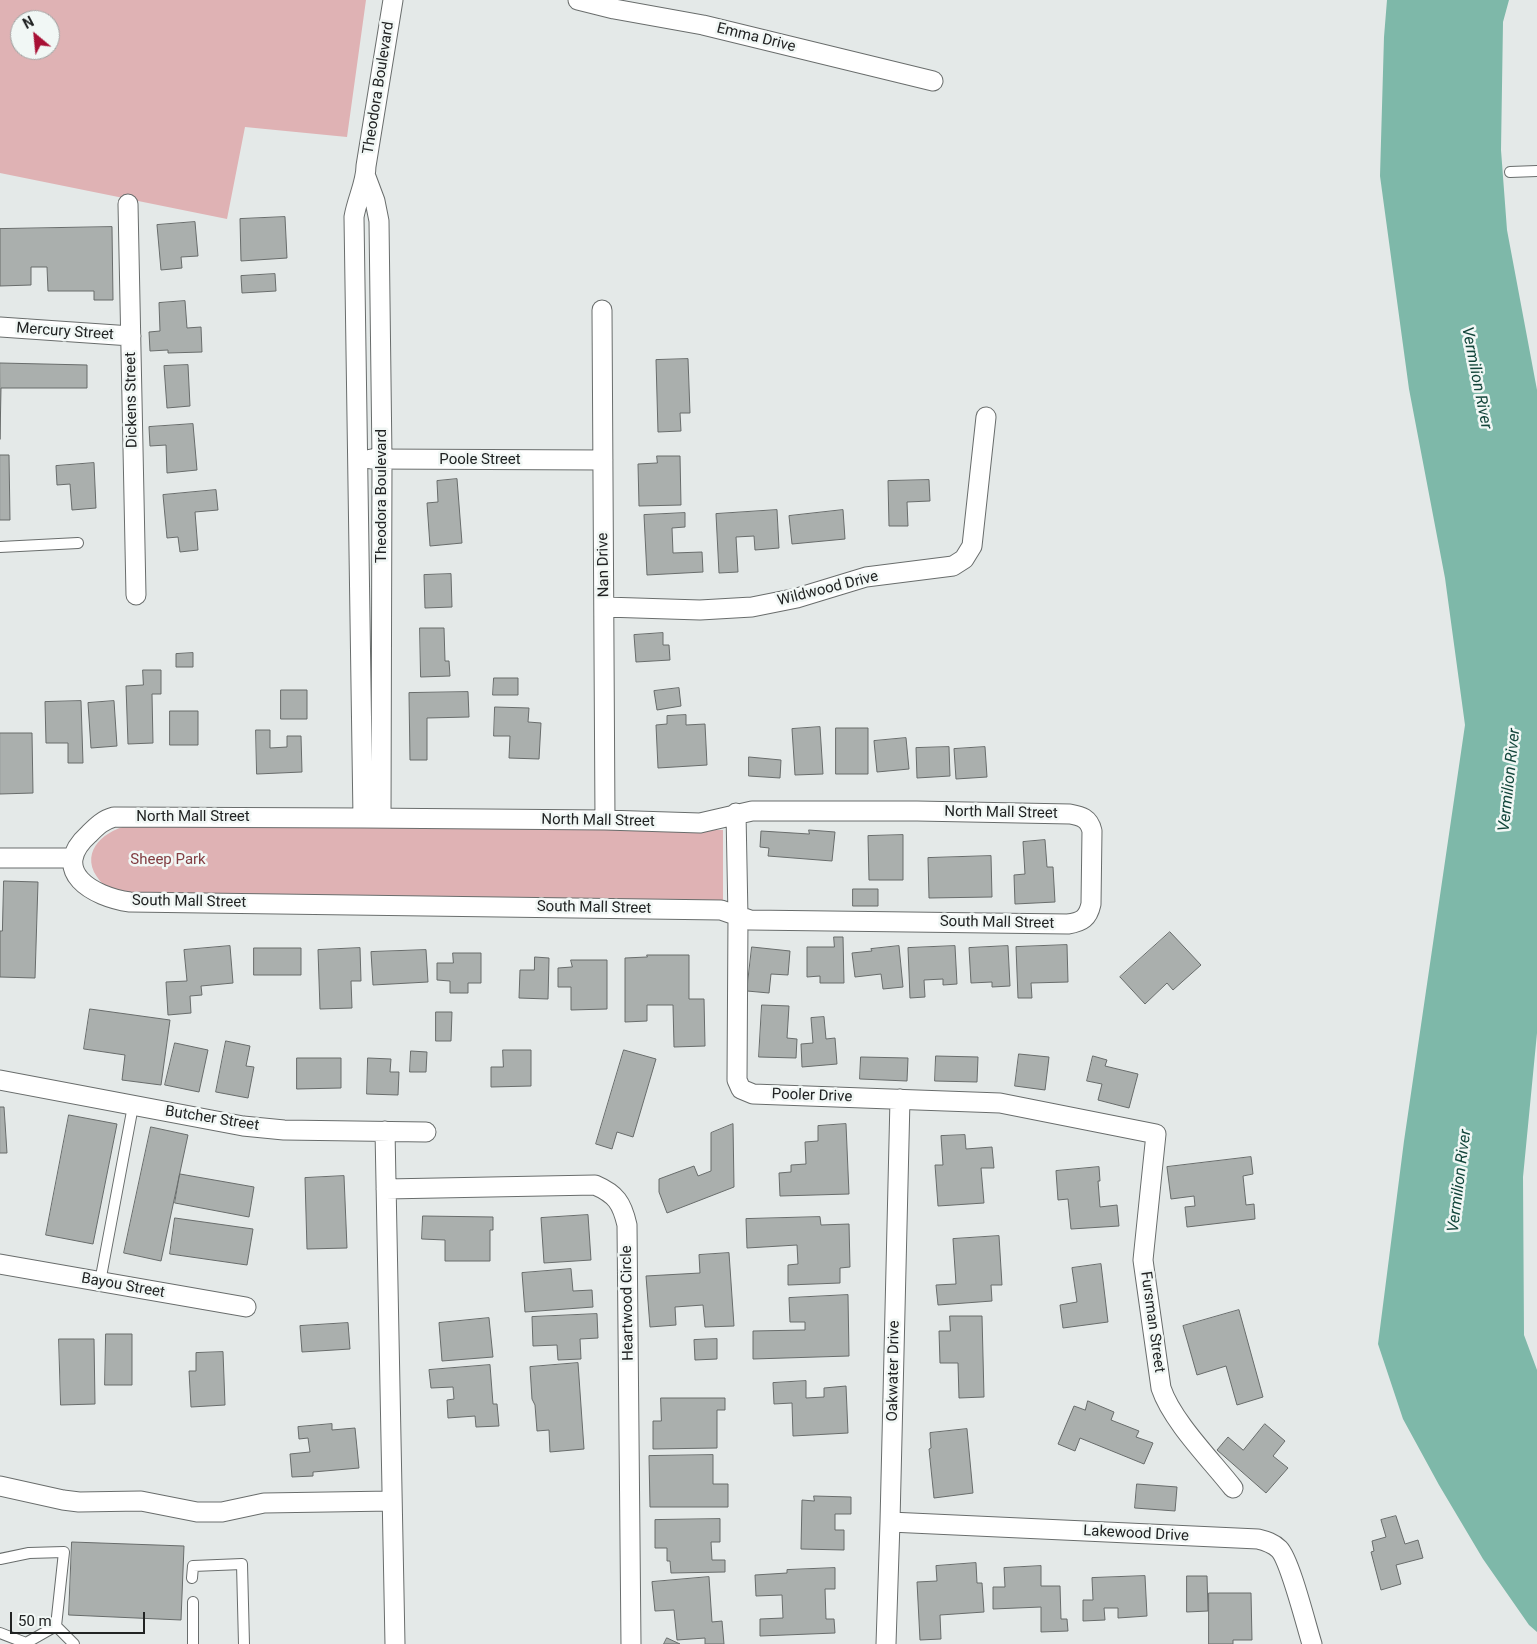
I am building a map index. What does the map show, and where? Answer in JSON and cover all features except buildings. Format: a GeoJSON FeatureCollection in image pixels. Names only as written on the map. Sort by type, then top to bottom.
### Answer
{"type":"FeatureCollection","features":[{"type":"Feature","properties":{"kind":"street","name":"Theodora Boulevard"},"geometry":{"type":"LineString","coordinates":[[363,818],[354,217],[357,199],[366,176],[367,157],[393,0]]}},
{"type":"Feature","properties":{"kind":"street","name":"Emma Drive"},"geometry":{"type":"LineString","coordinates":[[578,0],[614,9],[703,25],[933,81]]}},
{"type":"Feature","properties":{"kind":"street","name":"Theodora Boulevard"},"geometry":{"type":"LineString","coordinates":[[366,176],[375,201],[379,221],[382,459],[381,818]]}},
{"type":"Feature","properties":{"kind":"street","name":"Dickens Street"},"geometry":{"type":"LineString","coordinates":[[128,204],[136,595]]}},
{"type":"Feature","properties":{"kind":"street","name":"Nan Drive"},"geometry":{"type":"LineString","coordinates":[[602,310],[605,820]]}},
{"type":"Feature","properties":{"kind":"street","name":"Mercury Street"},"geometry":{"type":"LineString","coordinates":[[0,328],[131,336]]}},
{"type":"Feature","properties":{"kind":"street","name":"Wildwood Drive"},"geometry":{"type":"LineString","coordinates":[[604,607],[700,610],[752,607],[797,598],[866,577],[953,566],[964,559],[972,546],[986,417]]}},
{"type":"Feature","properties":{"kind":"street","name":"Poole Street"},"geometry":{"type":"LineString","coordinates":[[358,458],[603,460]]}},
{"type":"Feature","properties":{"kind":"street","name":"North Mall Street"},"geometry":{"type":"LineString","coordinates":[[72,858],[83,838],[106,819],[114,817],[605,820],[700,823],[711,822],[736,813],[763,810],[1070,814],[1086,819],[1091,824],[1092,871]]}},
{"type":"Feature","properties":{"kind":"street","name":"Pooler Drive"},"geometry":{"type":"LineString","coordinates":[[736,813],[738,917],[737,1080],[741,1089],[753,1094],[1000,1103],[1156,1134]]}},
{"type":"Feature","properties":{"kind":"street"},"geometry":{"type":"LineString","coordinates":[[0,858],[72,858]]}},
{"type":"Feature","properties":{"kind":"street","name":"South Mall Street"},"geometry":{"type":"LineString","coordinates":[[72,858],[74,871],[86,886],[106,897],[130,902],[721,910],[750,920],[1076,923],[1086,918],[1089,913],[1092,871]]}},
{"type":"Feature","properties":{"kind":"street","name":"Butcher Street"},"geometry":{"type":"LineString","coordinates":[[0,1080],[243,1126],[284,1130],[426,1132]]}},
{"type":"Feature","properties":{"kind":"street","name":"Oakwater Drive"},"geometry":{"type":"LineString","coordinates":[[886,1644],[900,1099]]}},
{"type":"Feature","properties":{"kind":"street"},"geometry":{"type":"LineString","coordinates":[[385,1131],[395,1644]]}},
{"type":"Feature","properties":{"kind":"street","name":"Fursman Street"},"geometry":{"type":"LineString","coordinates":[[1156,1134],[1142,1260],[1161,1388],[1169,1407],[1233,1488]]}},
{"type":"Feature","properties":{"kind":"street","name":"Heartwood Circle"},"geometry":{"type":"LineString","coordinates":[[386,1189],[585,1184],[595,1185],[606,1190],[616,1197],[624,1210],[627,1225],[631,1644]]}},
{"type":"Feature","properties":{"kind":"street","name":"Bayou Street"},"geometry":{"type":"LineString","coordinates":[[0,1264],[246,1307]]}},
{"type":"Feature","properties":{"kind":"street"},"geometry":{"type":"LineString","coordinates":[[0,1486],[63,1500],[79,1502],[141,1501],[197,1512],[222,1512],[264,1503],[392,1500]]}},
{"type":"Feature","properties":{"kind":"street","name":"Lakewood Drive"},"geometry":{"type":"LineString","coordinates":[[890,1522],[1258,1539],[1271,1543],[1279,1549],[1287,1562],[1312,1644]]}},
{"type":"Feature","properties":{"kind":"lane"},"geometry":{"type":"LineString","coordinates":[[1510,172],[1537,171]]}},
{"type":"Feature","properties":{"kind":"lane"},"geometry":{"type":"LineString","coordinates":[[0,547],[78,543]]}},
{"type":"Feature","properties":{"kind":"lane"},"geometry":{"type":"LineString","coordinates":[[100,1282],[134,1106]]}},
{"type":"Feature","properties":{"kind":"lane"},"geometry":{"type":"LineString","coordinates":[[0,1559],[29,1553],[64,1552],[56,1626]]}},
{"type":"Feature","properties":{"kind":"lane"},"geometry":{"type":"LineString","coordinates":[[192,1578],[193,1566],[242,1564],[244,1644]]}},
{"type":"Feature","properties":{"kind":"lane"},"geometry":{"type":"LineString","coordinates":[[193,1602],[193,1644]]}},
{"type":"Feature","properties":{"kind":"lane"},"geometry":{"type":"LineString","coordinates":[[0,1633],[26,1643],[56,1626]]}},
{"type":"Feature","properties":{"kind":"lane"},"geometry":{"type":"LineString","coordinates":[[56,1626],[74,1644]]}},
{"type":"Feature","properties":{"kind":"green space"},"geometry":{"type":"Polygon","coordinates":[[[0,0],[366,0],[347,137],[245,127],[227,219],[0,173],[0,0]]]}},
{"type":"Feature","properties":{"kind":"green space","name":"Sheep Park"},"geometry":{"type":"Polygon","coordinates":[[[135,824],[723,830],[723,901],[128,895],[106,887],[94,872],[91,862],[92,854],[101,839],[117,829],[135,824]]]}},
{"type":"Feature","properties":{"kind":"water","name":"Vermilion River"},"geometry":{"type":"Polygon","coordinates":[[[1387,0],[1509,0],[1503,22],[1501,150],[1507,230],[1537,390],[1537,1033],[1523,1177],[1524,1335],[1537,1370],[1537,1632],[1529,1625],[1483,1559],[1439,1485],[1403,1419],[1378,1344],[1404,1141],[1465,725],[1445,578],[1409,389],[1380,176],[1384,37],[1387,0]]]}}]}
